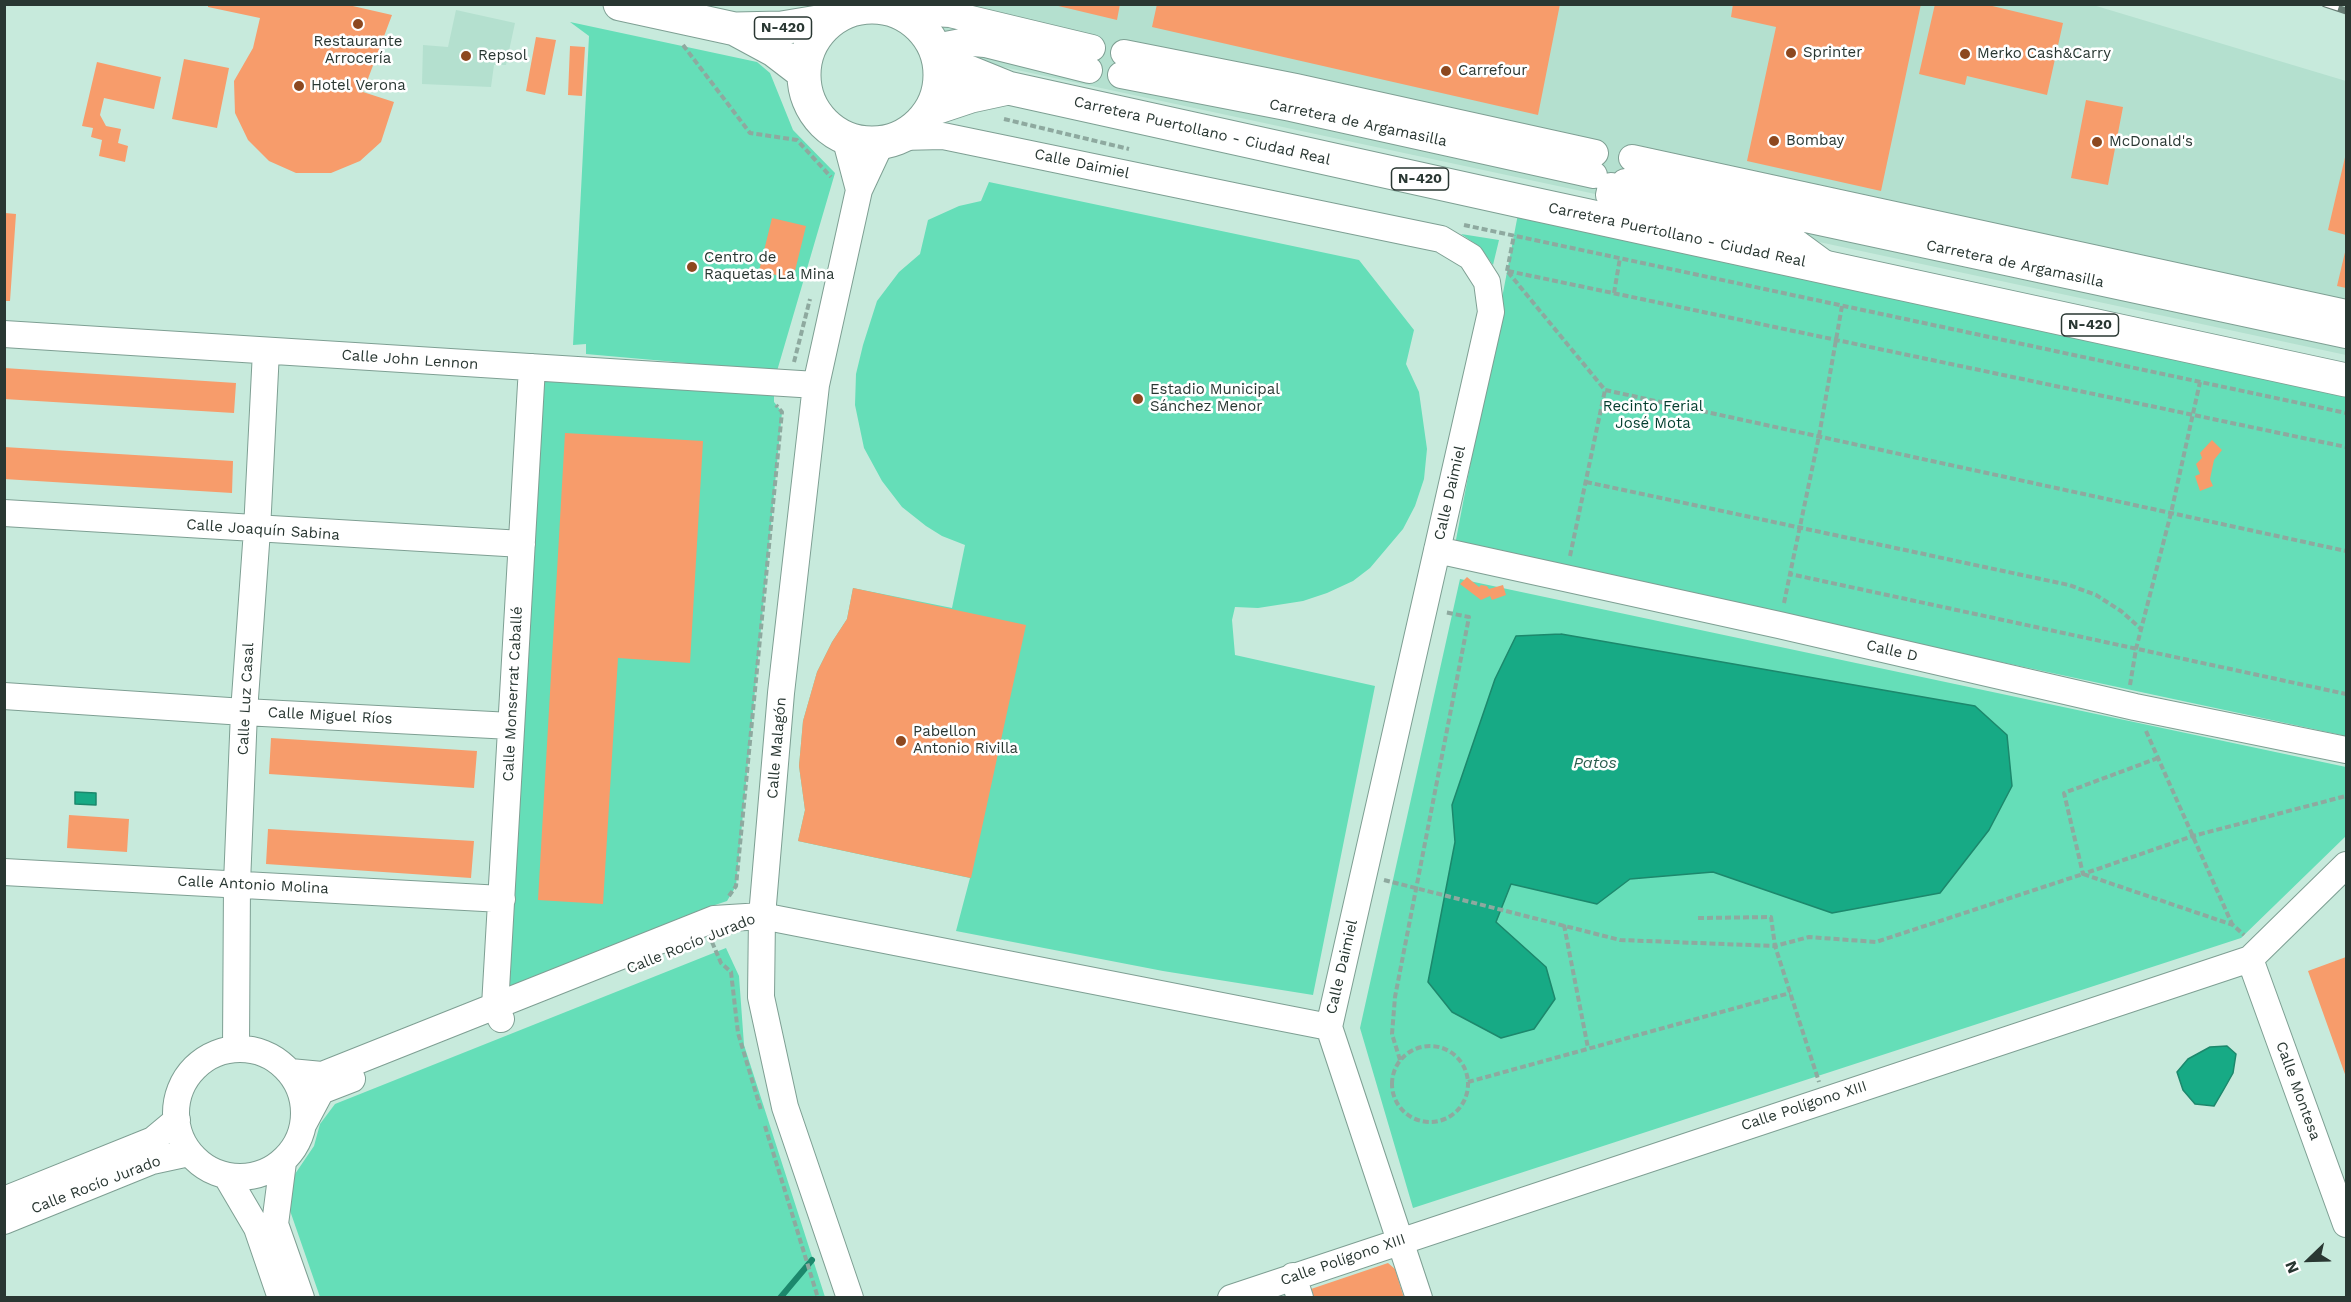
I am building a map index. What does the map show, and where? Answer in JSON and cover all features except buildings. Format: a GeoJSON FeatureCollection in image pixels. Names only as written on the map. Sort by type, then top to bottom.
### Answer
{"type":"FeatureCollection","features":[{"type":"Feature","properties":{"kind":"highway","name":"N-420"},"geometry":{"type":"LineString","coordinates":[[620,4],[735,29],[782,28],[843,11],[881,6],[898,11],[913,20],[926,32],[937,53],[940,85],[932,109],[918,126],[890,140],[860,142],[831,129],[815,111],[805,89],[804,73],[808,50],[821,29],[843,11]]}},
{"type":"Feature","properties":{"kind":"highway","name":"N-420"},"geometry":{"type":"LineString","coordinates":[[735,29],[774,50],[804,73]]}},
{"type":"Feature","properties":{"kind":"highway","name":"Carretera Puertollano - Ciudad Real"},"geometry":{"type":"LineString","coordinates":[[937,53],[1008,88],[2346,380]]}},
{"type":"Feature","properties":{"kind":"highway","name":"Carretera Puertollano - Ciudad Real"},"geometry":{"type":"LineString","coordinates":[[932,109],[971,96],[1008,88]]}},
{"type":"Feature","properties":{"kind":"street"},"geometry":{"type":"LineString","coordinates":[[898,11],[950,14],[1091,59]]}},
{"type":"Feature","properties":{"kind":"street"},"geometry":{"type":"LineString","coordinates":[[937,53],[961,42],[1091,59]]}},
{"type":"Feature","properties":{"kind":"street"},"geometry":{"type":"LineString","coordinates":[[1103,42],[1109,42],[1121,48],[1123,64],[1116,79],[1104,81],[1093,75],[1091,59],[1103,42]]}},
{"type":"Feature","properties":{"kind":"street","name":"Carretera de Argamasilla"},"geometry":{"type":"LineString","coordinates":[[1123,64],[1291,108],[1606,174],[1686,181],[2346,313]]}},
{"type":"Feature","properties":{"kind":"street","name":"Calle Daimiel"},"geometry":{"type":"LineString","coordinates":[[890,140],[943,136],[1442,239],[1471,257],[1487,282],[1491,312],[1329,1027],[1419,1298]]}},
{"type":"Feature","properties":{"kind":"street","name":"Calle Malagón"},"geometry":{"type":"LineString","coordinates":[[845,137],[848,187],[816,385],[781,693],[762,916],[761,997],[785,1107],[850,1298]]}},
{"type":"Feature","properties":{"kind":"street","name":"Calle Malagón"},"geometry":{"type":"LineString","coordinates":[[848,187],[890,140]]}},
{"type":"Feature","properties":{"kind":"street","name":"Carretera de Argamasilla"},"geometry":{"type":"LineString","coordinates":[[1833,269],[1794,241],[1609,195],[1600,148],[1613,144],[1624,148],[1632,158],[1686,181],[2346,335]]}},
{"type":"Feature","properties":{"kind":"street"},"geometry":{"type":"LineString","coordinates":[[1606,174],[1632,171],[1632,158]]}},
{"type":"Feature","properties":{"kind":"street","name":"Calle John Lennon"},"geometry":{"type":"LineString","coordinates":[[4,333],[816,385]]}},
{"type":"Feature","properties":{"kind":"street","name":"Calle Luz Casal"},"geometry":{"type":"LineString","coordinates":[[236,1048],[237,884],[244,712],[257,530],[266,351]]}},
{"type":"Feature","properties":{"kind":"street","name":"Calle Monserrat Caballé"},"geometry":{"type":"LineString","coordinates":[[498,1013],[501,899],[532,368]]}},
{"type":"Feature","properties":{"kind":"street","name":"Calle Joaquín Sabina"},"geometry":{"type":"LineString","coordinates":[[4,513],[257,530],[522,544]]}},
{"type":"Feature","properties":{"kind":"street","name":"Calle D"},"geometry":{"type":"LineString","coordinates":[[1437,550],[1779,625],[2135,707],[2346,750]]}},
{"type":"Feature","properties":{"kind":"street","name":"Calle Miguel Ríos"},"geometry":{"type":"LineString","coordinates":[[4,696],[244,712],[512,726]]}},
{"type":"Feature","properties":{"kind":"street","name":"Calle Polígono XIII"},"geometry":{"type":"LineString","coordinates":[[1230,1298],[1297,1287],[1400,1240],[2255,954],[2346,865]]}},
{"type":"Feature","properties":{"kind":"street","name":"Calle Antonio Molina"},"geometry":{"type":"LineString","coordinates":[[4,872],[501,899]]}},
{"type":"Feature","properties":{"kind":"street"},"geometry":{"type":"LineString","coordinates":[[762,916],[1329,1027]]}},
{"type":"Feature","properties":{"kind":"street","name":"Calle Rocío Jurado"},"geometry":{"type":"LineString","coordinates":[[290,1072],[322,1076],[762,916]]}},
{"type":"Feature","properties":{"kind":"street","name":"Calle Montesa"},"geometry":{"type":"LineString","coordinates":[[2255,954],[2346,1224]]}},
{"type":"Feature","properties":{"kind":"street","name":"Calle Rocío Jurado"},"geometry":{"type":"LineString","coordinates":[[304,1123],[321,1091],[498,1013]]}},
{"type":"Feature","properties":{"kind":"street"},"geometry":{"type":"LineString","coordinates":[[236,1048],[252,1049],[273,1057],[290,1072],[301,1091],[304,1123],[297,1144],[283,1162],[264,1174],[250,1177],[227,1177],[206,1168],[189,1153],[178,1133],[176,1105],[182,1083],[196,1065],[214,1053],[236,1048]]}},
{"type":"Feature","properties":{"kind":"street","name":"Calle Rocío Jurado"},"geometry":{"type":"LineString","coordinates":[[4,1200],[153,1140],[177,1120]]}},
{"type":"Feature","properties":{"kind":"street","name":"Calle Rocío Jurado"},"geometry":{"type":"LineString","coordinates":[[4,1221],[152,1161],[189,1153]]}},
{"type":"Feature","properties":{"kind":"street"},"geometry":{"type":"LineString","coordinates":[[283,1162],[275,1224],[301,1298]]}},
{"type":"Feature","properties":{"kind":"street"},"geometry":{"type":"LineString","coordinates":[[227,1177],[257,1228],[281,1298]]}},
{"type":"Feature","properties":{"kind":"path"},"geometry":{"type":"LineString","coordinates":[[682,43],[750,133],[796,140],[848,187]]}},
{"type":"Feature","properties":{"kind":"path"},"geometry":{"type":"LineString","coordinates":[[1507,271],[1514,235],[2346,413]]}},
{"type":"Feature","properties":{"kind":"path"},"geometry":{"type":"LineString","coordinates":[[1614,293],[1620,258]]}},
{"type":"Feature","properties":{"kind":"path"},"geometry":{"type":"LineString","coordinates":[[1507,271],[2346,447]]}},
{"type":"Feature","properties":{"kind":"path"},"geometry":{"type":"LineString","coordinates":[[1507,271],[1605,390],[2346,551]]}},
{"type":"Feature","properties":{"kind":"path"},"geometry":{"type":"LineString","coordinates":[[787,368],[795,360],[811,294]]}},
{"type":"Feature","properties":{"kind":"path"},"geometry":{"type":"LineString","coordinates":[[1779,625],[1819,436],[1842,306]]}},
{"type":"Feature","properties":{"kind":"path"},"geometry":{"type":"LineString","coordinates":[[2200,382],[2171,513],[2136,649],[2129,690],[2157,758],[2233,925],[2255,954]]}},
{"type":"Feature","properties":{"kind":"path"},"geometry":{"type":"LineString","coordinates":[[1565,578],[1605,390]]}},
{"type":"Feature","properties":{"kind":"path"},"geometry":{"type":"LineString","coordinates":[[1586,482],[2069,585],[2096,595],[2121,611],[2141,629]]}},
{"type":"Feature","properties":{"kind":"path"},"geometry":{"type":"LineString","coordinates":[[1790,574],[2346,694]]}},
{"type":"Feature","properties":{"kind":"path"},"geometry":{"type":"LineString","coordinates":[[1400,1060],[1392,1034],[1395,997],[1469,617],[1442,611]]}},
{"type":"Feature","properties":{"kind":"path"},"geometry":{"type":"LineString","coordinates":[[2083,874],[2064,793],[2157,758]]}},
{"type":"Feature","properties":{"kind":"path"},"geometry":{"type":"LineString","coordinates":[[1363,875],[1620,940],[1775,946],[1809,937],[1876,942],[2193,836],[2346,796]]}},
{"type":"Feature","properties":{"kind":"path"},"geometry":{"type":"LineString","coordinates":[[2083,874],[2233,925]]}},
{"type":"Feature","properties":{"kind":"path"},"geometry":{"type":"LineString","coordinates":[[1698,918],[1771,917],[1775,946],[1825,1099]]}},
{"type":"Feature","properties":{"kind":"path"},"geometry":{"type":"LineString","coordinates":[[1564,925],[1588,1048]]}},
{"type":"Feature","properties":{"kind":"path"},"geometry":{"type":"LineString","coordinates":[[1468,1082],[1790,993]]}},
{"type":"Feature","properties":{"kind":"path"},"geometry":{"type":"LineString","coordinates":[[1422,1046],[1441,1048],[1458,1058],[1465,1069],[1468,1082],[1464,1101],[1452,1116],[1429,1122],[1417,1120],[1406,1114],[1398,1105],[1393,1094],[1392,1082],[1394,1070],[1400,1060],[1410,1051],[1422,1046]]}},
{"type":"Feature","properties":{"kind":"path"},"geometry":{"type":"LineString","coordinates":[[804,1253],[818,1298]]}},
{"type":"Feature","properties":{"kind":"shaded area"},"geometry":{"type":"Polygon","coordinates":[[[884,5],[2093,5],[2346,81],[2346,355],[961,58],[920,27],[884,5]]]}},
{"type":"Feature","properties":{"kind":"shaded area","name":"Repsol"},"geometry":{"type":"Polygon","coordinates":[[[456,10],[515,23],[506,65],[494,65],[491,87],[422,84],[423,45],[448,47],[456,10]]]}},
{"type":"Feature","properties":{"kind":"green space","name":"Centro de Raquetas La Mina"},"geometry":{"type":"Polygon","coordinates":[[[570,22],[757,62],[770,73],[793,130],[835,173],[777,371],[586,354],[586,344],[573,345],[589,36],[570,22]]]}},
{"type":"Feature","properties":{"kind":"green space"},"geometry":{"type":"Polygon","coordinates":[[[989,182],[1359,260],[1414,330],[1406,364],[1419,392],[1427,449],[1424,479],[1415,506],[1403,529],[1370,568],[1353,581],[1303,601],[1258,608],[1235,607],[1232,620],[1235,655],[1375,686],[1313,995],[1163,971],[956,931],[970,878],[798,841],[805,810],[799,766],[803,721],[817,672],[847,619],[853,588],[952,608],[965,545],[942,536],[926,526],[902,507],[882,481],[864,448],[855,405],[856,374],[877,301],[899,272],[920,254],[928,220],[959,206],[981,201],[989,182]]]}},
{"type":"Feature","properties":{"kind":"green space","name":"Recinto Ferial José Mota"},"geometry":{"type":"Polygon","coordinates":[[[1518,214],[2346,397],[2346,736],[1455,545],[1518,214]]]}},
{"type":"Feature","properties":{"kind":"green space"},"geometry":{"type":"Polygon","coordinates":[[[1461,234],[1499,240],[1493,265],[1480,247],[1461,234]]]}},
{"type":"Feature","properties":{"kind":"green space"},"geometry":{"type":"Polygon","coordinates":[[[532,367],[774,382],[774,402],[782,412],[736,886],[727,901],[700,910],[495,1006],[532,367]]]}},
{"type":"Feature","properties":{"kind":"green space"},"geometry":{"type":"Polygon","coordinates":[[[1460,579],[2346,767],[2346,836],[2241,938],[1413,1208],[1360,1028],[1460,579]]]}},
{"type":"Feature","properties":{"kind":"green space"},"geometry":{"type":"Polygon","coordinates":[[[726,948],[739,976],[744,1045],[825,1297],[320,1297],[287,1202],[295,1174],[314,1146],[320,1124],[335,1104],[726,948]]]}},
{"type":"Feature","properties":{"kind":"water","name":"Patos"},"geometry":{"type":"Polygon","coordinates":[[[1561,634],[1975,706],[2007,735],[2012,786],[1989,830],[1940,893],[1832,913],[1713,872],[1630,879],[1597,904],[1511,884],[1496,922],[1546,967],[1555,999],[1534,1029],[1501,1038],[1452,1012],[1428,982],[1455,842],[1452,805],[1495,679],[1516,636],[1561,634]]]}},
{"type":"Feature","properties":{"kind":"water"},"geometry":{"type":"Polygon","coordinates":[[[75,792],[96,793],[96,805],[75,804],[75,792]]]}},
{"type":"Feature","properties":{"kind":"water"},"geometry":{"type":"Polygon","coordinates":[[[2227,1046],[2236,1054],[2233,1073],[2214,1106],[2195,1104],[2183,1090],[2177,1072],[2188,1059],[2210,1047],[2227,1046]]]}},
{"type":"Feature","properties":{"kind":"waterway"},"geometry":{"type":"LineString","coordinates":[[780,1298],[812,1260]]}},
{"type":"Feature","properties":{"kind":"railway"},"geometry":{"type":"LineString","coordinates":[[2325,4],[2346,11]]}},
{"type":"Feature","properties":{"kind":"place","name":"Restaurante Arrocería"},"geometry":{"type":"Point","coordinates":[358,24]}},
{"type":"Feature","properties":{"kind":"place","name":"Sprinter"},"geometry":{"type":"Point","coordinates":[1791,53]}},
{"type":"Feature","properties":{"kind":"place","name":"Merko Cash&Carry"},"geometry":{"type":"Point","coordinates":[1965,54]}},
{"type":"Feature","properties":{"kind":"place","name":"Repsol"},"geometry":{"type":"Point","coordinates":[466,56]}},
{"type":"Feature","properties":{"kind":"place","name":"Carrefour"},"geometry":{"type":"Point","coordinates":[1446,71]}},
{"type":"Feature","properties":{"kind":"place","name":"Hotel Verona"},"geometry":{"type":"Point","coordinates":[299,86]}},
{"type":"Feature","properties":{"kind":"place","name":"Bombay"},"geometry":{"type":"Point","coordinates":[1774,141]}},
{"type":"Feature","properties":{"kind":"place","name":"McDonald's"},"geometry":{"type":"Point","coordinates":[2097,142]}},
{"type":"Feature","properties":{"kind":"place","name":"Centro de Raquetas La Mina"},"geometry":{"type":"Point","coordinates":[692,267]}},
{"type":"Feature","properties":{"kind":"place","name":"Estadio Municipal Sánchez Menor"},"geometry":{"type":"Point","coordinates":[1138,399]}},
{"type":"Feature","properties":{"kind":"place","name":"Pabellon Antonio Rivilla"},"geometry":{"type":"Point","coordinates":[901,741]}}]}
